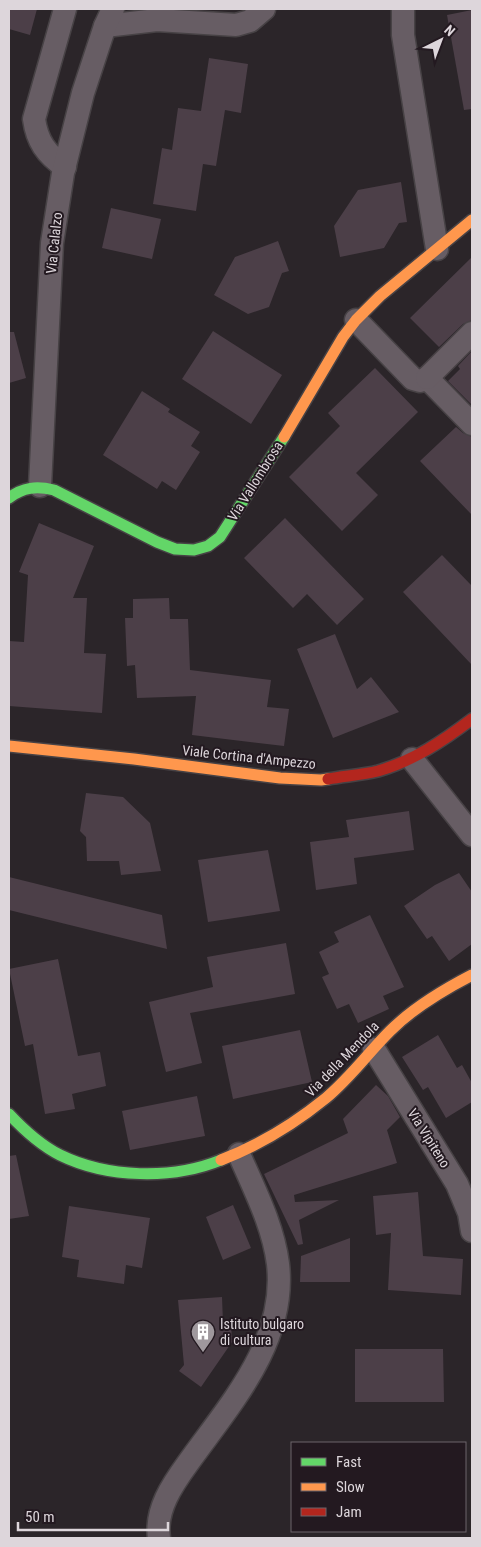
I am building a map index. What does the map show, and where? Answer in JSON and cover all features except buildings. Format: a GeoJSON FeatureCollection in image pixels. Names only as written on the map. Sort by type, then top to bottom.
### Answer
{"type":"FeatureCollection","features":[{"type":"Feature","properties":{"kind":"street"},"geometry":{"type":"LineString","coordinates":[[65,9],[34,119],[36,134],[44,147],[55,160],[65,167]]}},
{"type":"Feature","properties":{"kind":"street"},"geometry":{"type":"LineString","coordinates":[[109,17],[236,25],[250,20],[264,9]]}},
{"type":"Feature","properties":{"kind":"street"},"geometry":{"type":"LineString","coordinates":[[403,9],[404,35],[437,249]]}},
{"type":"Feature","properties":{"kind":"street","name":"Via Calalzo"},"geometry":{"type":"LineString","coordinates":[[40,486],[52,243],[65,167],[83,93],[109,17]]}},
{"type":"Feature","properties":{"kind":"street","name":"Via Vallombrosa"},"geometry":{"type":"LineString","coordinates":[[40,486],[61,492],[166,546],[187,550],[200,550],[208,546],[220,536],[228,525],[305,403],[343,337],[356,320],[380,296],[472,220]]}},
{"type":"Feature","properties":{"kind":"street"},"geometry":{"type":"LineString","coordinates":[[356,320],[413,379],[420,381],[427,378],[472,333]]}},
{"type":"Feature","properties":{"kind":"street"},"geometry":{"type":"LineString","coordinates":[[427,378],[472,424]]}},
{"type":"Feature","properties":{"kind":"street"},"geometry":{"type":"LineString","coordinates":[[9,498],[22,489],[40,486]]}},
{"type":"Feature","properties":{"kind":"street","name":"Viale Cortina d'Ampezzo"},"geometry":{"type":"LineString","coordinates":[[9,746],[302,780],[321,780],[395,766],[412,759],[444,740],[472,719]]}},
{"type":"Feature","properties":{"kind":"street"},"geometry":{"type":"LineString","coordinates":[[412,759],[472,835]]}},
{"type":"Feature","properties":{"kind":"street","name":"Via della Mendola"},"geometry":{"type":"LineString","coordinates":[[9,1114],[24,1130],[50,1150],[80,1164],[107,1171],[133,1174],[177,1172],[216,1162],[239,1154],[283,1132],[314,1110],[353,1074],[390,1030],[418,1007],[448,987],[472,975]]}},
{"type":"Feature","properties":{"kind":"street","name":"Via Vipiteno"},"geometry":{"type":"LineString","coordinates":[[374,1049],[464,1197],[472,1232]]}},
{"type":"Feature","properties":{"kind":"street"},"geometry":{"type":"LineString","coordinates":[[159,1538],[159,1514],[170,1491],[258,1362],[276,1314],[278,1265],[272,1239],[264,1212],[239,1154]]}},
{"type":"Feature","properties":{"kind":"traffic: fast"},"geometry":{"type":"LineString","coordinates":[[9,498],[30,488],[54,490],[157,542],[175,549],[194,550],[208,546],[220,537],[284,437]]}},
{"type":"Feature","properties":{"kind":"traffic: fast"},"geometry":{"type":"LineString","coordinates":[[9,1114],[20,1126],[46,1147],[78,1163],[98,1168],[140,1174],[161,1173],[182,1171],[221,1160]]}},
{"type":"Feature","properties":{"kind":"traffic: slow"},"geometry":{"type":"LineString","coordinates":[[284,437],[343,337],[356,320],[380,296],[472,220]]}},
{"type":"Feature","properties":{"kind":"traffic: slow"},"geometry":{"type":"LineString","coordinates":[[9,746],[134,759],[280,778],[328,779]]}},
{"type":"Feature","properties":{"kind":"traffic: slow"},"geometry":{"type":"LineString","coordinates":[[221,1160],[263,1141],[314,1108],[343,1082],[382,1039],[408,1015],[429,1000],[472,975]]}},
{"type":"Feature","properties":{"kind":"traffic: jam"},"geometry":{"type":"LineString","coordinates":[[328,779],[366,774],[391,767],[439,742],[472,719]]}},
{"type":"Feature","properties":{"kind":"place","name":"Istituto bulgaro di cultura"},"geometry":{"type":"Point","coordinates":[203,1353]}}]}
